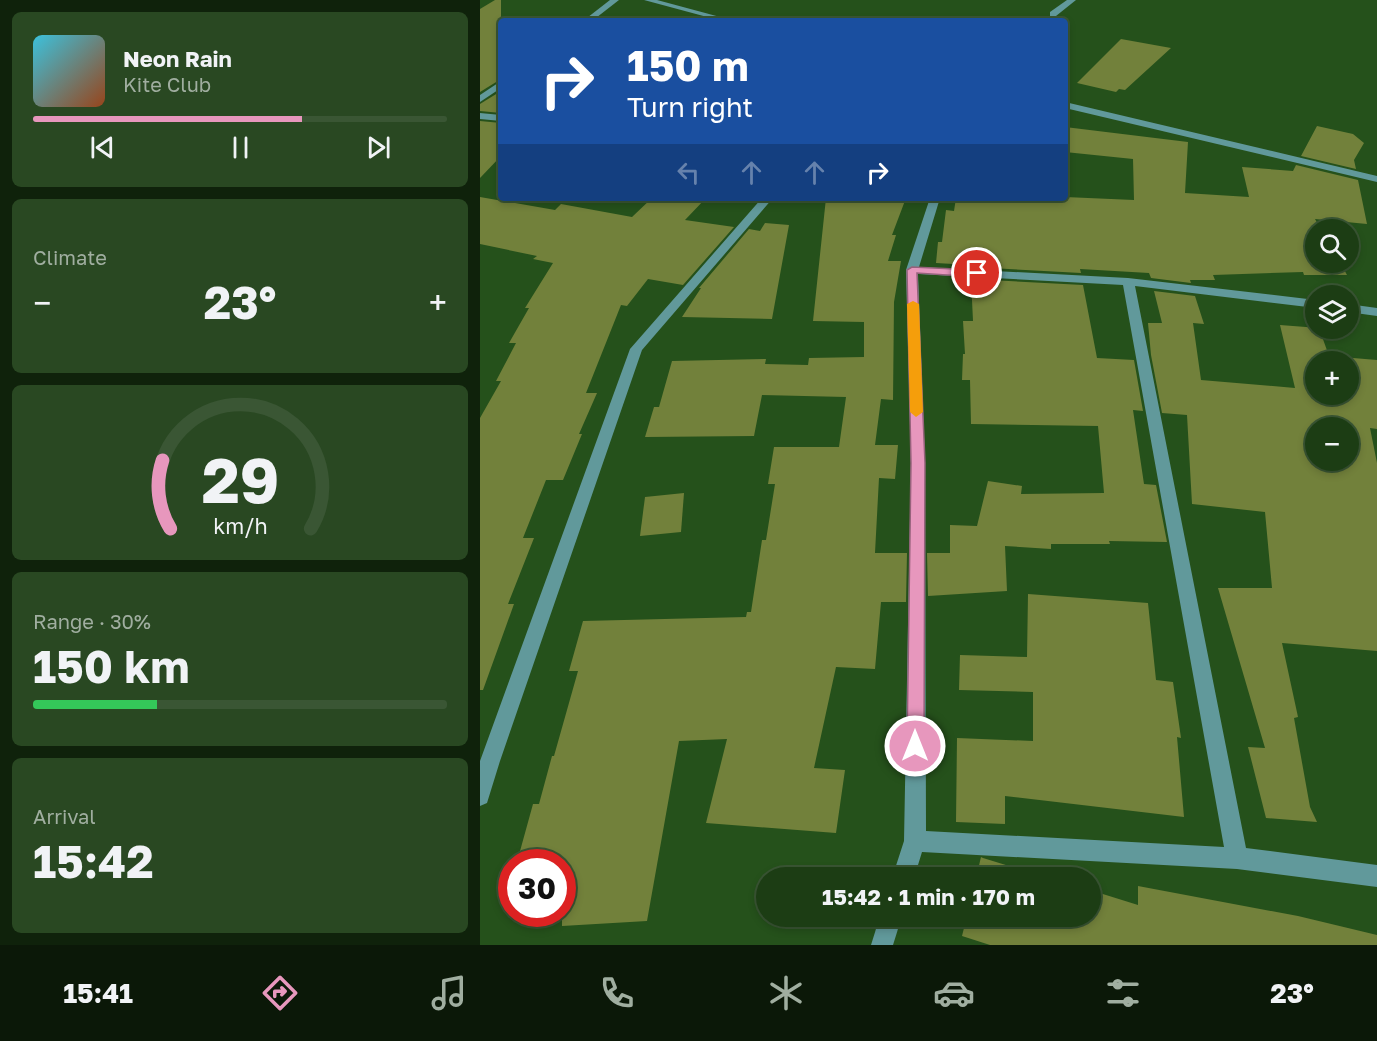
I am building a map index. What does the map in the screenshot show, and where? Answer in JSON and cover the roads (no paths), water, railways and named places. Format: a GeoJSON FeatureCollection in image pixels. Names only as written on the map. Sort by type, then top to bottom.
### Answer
{"type":"FeatureCollection","features":[{"type":"Feature","properties":{"kind":"street"},"geometry":{"type":"LineString","coordinates":[[591,18],[615,0]]}},
{"type":"Feature","properties":{"kind":"street"},"geometry":{"type":"LineString","coordinates":[[648,0],[710,18]]}},
{"type":"Feature","properties":{"kind":"street"},"geometry":{"type":"LineString","coordinates":[[1053,14],[1072,0]]}},
{"type":"Feature","properties":{"kind":"street"},"geometry":{"type":"LineString","coordinates":[[480,99],[498,86]]}},
{"type":"Feature","properties":{"kind":"street"},"geometry":{"type":"LineString","coordinates":[[1068,106],[1377,178]]}},
{"type":"Feature","properties":{"kind":"street"},"geometry":{"type":"LineString","coordinates":[[480,116],[498,118]]}},
{"type":"Feature","properties":{"kind":"street"},"geometry":{"type":"LineString","coordinates":[[480,796],[490,761],[636,349],[765,201]]}},
{"type":"Feature","properties":{"kind":"street"},"geometry":{"type":"LineString","coordinates":[[907,867],[915,841],[918,463],[912,270],[934,201]]}},
{"type":"Feature","properties":{"kind":"street"},"geometry":{"type":"LineString","coordinates":[[912,270],[1128,282],[1305,303]]}},
{"type":"Feature","properties":{"kind":"street"},"geometry":{"type":"LineString","coordinates":[[1128,282],[1238,858]]}},
{"type":"Feature","properties":{"kind":"street"},"geometry":{"type":"LineString","coordinates":[[1359,310],[1377,312]]}},
{"type":"Feature","properties":{"kind":"street"},"geometry":{"type":"LineString","coordinates":[[915,841],[1238,858],[1377,876]]}},
{"type":"Feature","properties":{"kind":"street"},"geometry":{"type":"LineString","coordinates":[[882,945],[888,927]]}}]}
